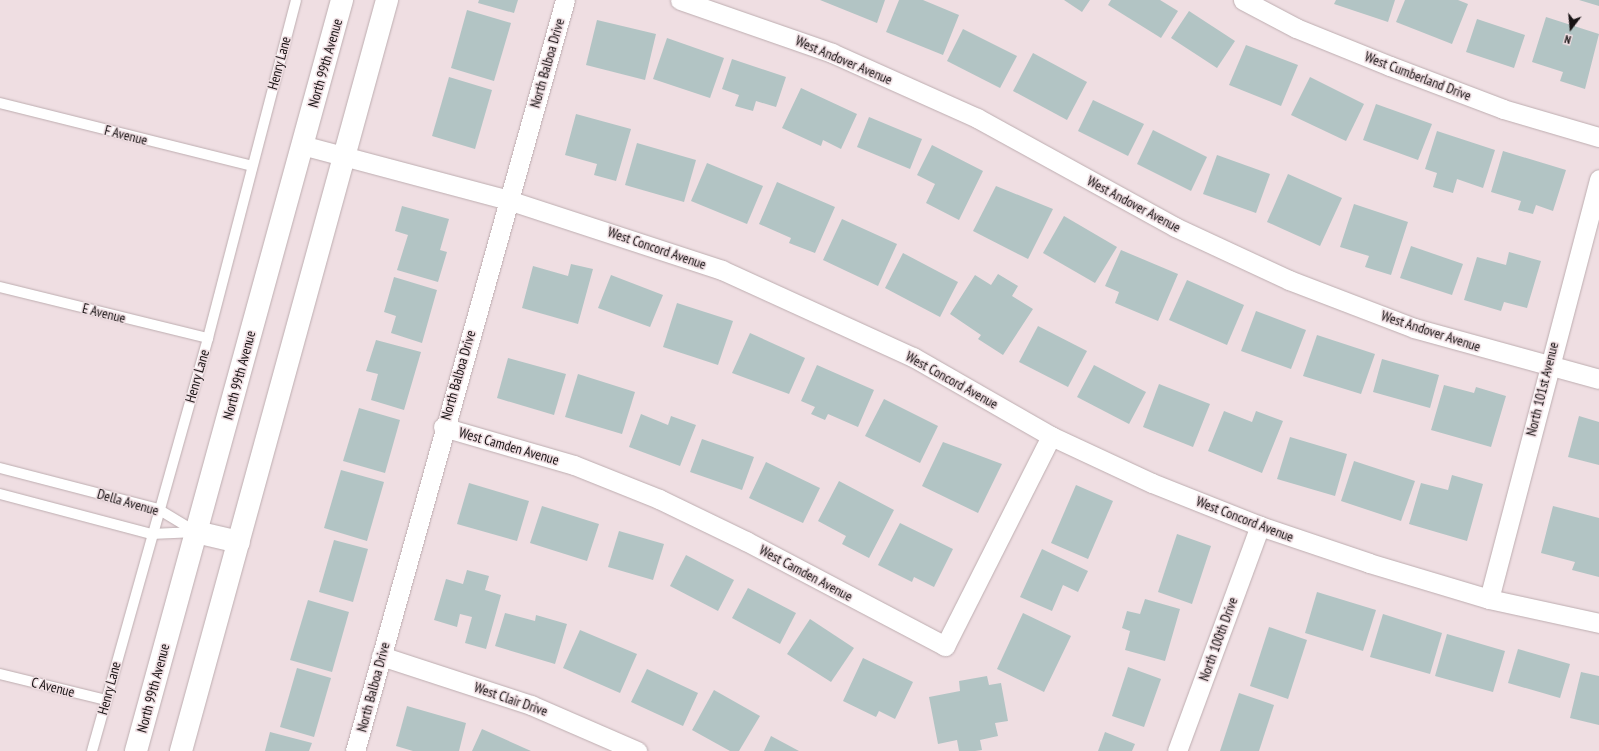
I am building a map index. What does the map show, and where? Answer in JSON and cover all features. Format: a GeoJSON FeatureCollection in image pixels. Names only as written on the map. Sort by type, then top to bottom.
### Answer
{"type":"FeatureCollection","features":[{"type":"Feature","properties":{"kind":"main road","name":"North 99th Avenue"},"geometry":{"type":"LineString","coordinates":[[136,751],[342,0]]}},
{"type":"Feature","properties":{"kind":"main road"},"geometry":{"type":"LineString","coordinates":[[181,751],[387,0]]}},
{"type":"Feature","properties":{"kind":"main road"},"geometry":{"type":"LineString","coordinates":[[196,532],[239,542]]}},
{"type":"Feature","properties":{"kind":"street","name":"North Balboa Drive"},"geometry":{"type":"LineString","coordinates":[[355,751],[444,427],[565,0]]}},
{"type":"Feature","properties":{"kind":"street","name":"West Andover Avenue"},"geometry":{"type":"LineString","coordinates":[[680,0],[832,53],[977,118],[1175,227],[1289,280],[1414,328],[1547,367],[1599,379]]}},
{"type":"Feature","properties":{"kind":"street","name":"West Cumberland Drive"},"geometry":{"type":"LineString","coordinates":[[1243,0],[1296,28],[1390,66],[1503,109],[1599,137]]}},
{"type":"Feature","properties":{"kind":"street","name":"West Concord Avenue"},"geometry":{"type":"LineString","coordinates":[[302,145],[508,200],[722,270],[914,357],[1051,436],[1260,526],[1489,599],[1599,623]]}},
{"type":"Feature","properties":{"kind":"street","name":"North 101st Avenue"},"geometry":{"type":"LineString","coordinates":[[1489,599],[1547,367],[1599,179]]}},
{"type":"Feature","properties":{"kind":"street","name":"West Camden Avenue"},"geometry":{"type":"LineString","coordinates":[[444,427],[574,465],[658,499],[746,541],[945,646],[1051,436]]}},
{"type":"Feature","properties":{"kind":"street","name":"North 100th Drive"},"geometry":{"type":"LineString","coordinates":[[1176,751],[1260,526]]}},
{"type":"Feature","properties":{"kind":"street","name":"West Clair Drive"},"geometry":{"type":"LineString","coordinates":[[381,656],[531,704],[637,751]]}},
{"type":"Feature","properties":{"kind":"lane","name":"Henry Lane"},"geometry":{"type":"LineString","coordinates":[[92,751],[158,509],[208,338],[296,0]]}},
{"type":"Feature","properties":{"kind":"lane","name":"F Avenue"},"geometry":{"type":"LineString","coordinates":[[0,103],[252,166]]}},
{"type":"Feature","properties":{"kind":"lane","name":"E Avenue"},"geometry":{"type":"LineString","coordinates":[[0,287],[208,338]]}},
{"type":"Feature","properties":{"kind":"lane","name":"Della Avenue"},"geometry":{"type":"LineString","coordinates":[[0,468],[158,509],[196,532]]}},
{"type":"Feature","properties":{"kind":"lane","name":"Della Avenue"},"geometry":{"type":"LineString","coordinates":[[0,494],[151,534],[196,532]]}},
{"type":"Feature","properties":{"kind":"lane","name":"C Avenue"},"geometry":{"type":"LineString","coordinates":[[0,674],[106,700]]}},
{"type":"Feature","properties":{"kind":"building"},"geometry":{"type":"Polygon","coordinates":[[[479,0],[518,0],[514,13],[478,3],[479,0]]]}},
{"type":"Feature","properties":{"kind":"building"},"geometry":{"type":"Polygon","coordinates":[[[820,0],[885,0],[877,23],[820,0]]]}},
{"type":"Feature","properties":{"kind":"building"},"geometry":{"type":"Polygon","coordinates":[[[899,0],[923,0],[959,15],[943,55],[886,32],[899,0]]]}},
{"type":"Feature","properties":{"kind":"building"},"geometry":{"type":"Polygon","coordinates":[[[1064,0],[1090,0],[1082,12],[1064,0]]]}},
{"type":"Feature","properties":{"kind":"building"},"geometry":{"type":"Polygon","coordinates":[[[1111,0],[1160,0],[1178,11],[1161,38],[1108,5],[1111,0]]]}},
{"type":"Feature","properties":{"kind":"building"},"geometry":{"type":"Polygon","coordinates":[[[1336,0],[1395,0],[1388,22],[1334,4],[1336,0]]]}},
{"type":"Feature","properties":{"kind":"building"},"geometry":{"type":"Polygon","coordinates":[[[1405,0],[1458,0],[1468,4],[1452,44],[1396,22],[1405,0]]]}},
{"type":"Feature","properties":{"kind":"building"},"geometry":{"type":"Polygon","coordinates":[[[1579,0],[1599,0],[1599,6],[1579,0]]]}},
{"type":"Feature","properties":{"kind":"building"},"geometry":{"type":"Polygon","coordinates":[[[467,10],[511,23],[494,81],[451,68],[467,10]]]}},
{"type":"Feature","properties":{"kind":"building"},"geometry":{"type":"Polygon","coordinates":[[[1189,11],[1235,41],[1217,68],[1171,38],[1189,11]]]}},
{"type":"Feature","properties":{"kind":"building"},"geometry":{"type":"Polygon","coordinates":[[[1546,17],[1599,34],[1585,89],[1560,81],[1563,72],[1532,62],[1546,17]]]}},
{"type":"Feature","properties":{"kind":"building"},"geometry":{"type":"Polygon","coordinates":[[[1477,19],[1525,35],[1514,68],[1466,52],[1477,19]]]}},
{"type":"Feature","properties":{"kind":"building"},"geometry":{"type":"Polygon","coordinates":[[[597,20],[656,34],[645,80],[586,65],[597,20]]]}},
{"type":"Feature","properties":{"kind":"building"},"geometry":{"type":"Polygon","coordinates":[[[963,29],[1017,56],[1000,88],[947,61],[963,29]]]}},
{"type":"Feature","properties":{"kind":"building"},"geometry":{"type":"Polygon","coordinates":[[[667,38],[724,58],[710,98],[653,79],[667,38]]]}},
{"type":"Feature","properties":{"kind":"building"},"geometry":{"type":"Polygon","coordinates":[[[1246,45],[1298,65],[1281,106],[1229,85],[1246,45]]]}},
{"type":"Feature","properties":{"kind":"building"},"geometry":{"type":"Polygon","coordinates":[[[1033,53],[1087,82],[1067,120],[1013,91],[1033,53]]]}},
{"type":"Feature","properties":{"kind":"building"},"geometry":{"type":"Polygon","coordinates":[[[732,59],[786,77],[776,107],[756,101],[753,111],[735,106],[739,95],[722,89],[732,59]]]}},
{"type":"Feature","properties":{"kind":"building"},"geometry":{"type":"Polygon","coordinates":[[[449,77],[492,90],[475,149],[432,136],[449,77]]]}},
{"type":"Feature","properties":{"kind":"building"},"geometry":{"type":"Polygon","coordinates":[[[1310,77],[1364,104],[1346,141],[1291,115],[1310,77]]]}},
{"type":"Feature","properties":{"kind":"building"},"geometry":{"type":"Polygon","coordinates":[[[801,88],[857,114],[841,149],[823,140],[821,146],[782,128],[801,88]]]}},
{"type":"Feature","properties":{"kind":"building"},"geometry":{"type":"Polygon","coordinates":[[[1093,100],[1144,124],[1128,156],[1078,131],[1093,100]]]}},
{"type":"Feature","properties":{"kind":"building"},"geometry":{"type":"Polygon","coordinates":[[[1376,104],[1432,124],[1418,160],[1363,140],[1376,104]]]}},
{"type":"Feature","properties":{"kind":"building"},"geometry":{"type":"Polygon","coordinates":[[[576,114],[631,129],[616,181],[594,175],[597,164],[565,155],[576,114]]]}},
{"type":"Feature","properties":{"kind":"building"},"geometry":{"type":"Polygon","coordinates":[[[869,117],[922,139],[910,169],[857,147],[869,117]]]}},
{"type":"Feature","properties":{"kind":"building"},"geometry":{"type":"Polygon","coordinates":[[[1153,130],[1207,157],[1191,191],[1137,164],[1153,130]]]}},
{"type":"Feature","properties":{"kind":"building"},"geometry":{"type":"Polygon","coordinates":[[[1437,131],[1495,150],[1483,188],[1457,179],[1453,193],[1433,187],[1437,173],[1425,169],[1437,131]]]}},
{"type":"Feature","properties":{"kind":"building"},"geometry":{"type":"Polygon","coordinates":[[[637,143],[696,160],[684,202],[625,185],[637,143]]]}},
{"type":"Feature","properties":{"kind":"building"},"geometry":{"type":"Polygon","coordinates":[[[932,145],[983,171],[959,220],[926,203],[935,184],[917,175],[932,145]]]}},
{"type":"Feature","properties":{"kind":"building"},"geometry":{"type":"Polygon","coordinates":[[[1503,151],[1566,170],[1553,211],[1536,205],[1533,214],[1518,210],[1521,201],[1491,192],[1503,151]]]}},
{"type":"Feature","properties":{"kind":"building"},"geometry":{"type":"Polygon","coordinates":[[[1217,155],[1270,174],[1256,213],[1203,194],[1217,155]]]}},
{"type":"Feature","properties":{"kind":"building"},"geometry":{"type":"Polygon","coordinates":[[[707,163],[763,186],[747,224],[691,201],[707,163]]]}},
{"type":"Feature","properties":{"kind":"building"},"geometry":{"type":"Polygon","coordinates":[[[1288,174],[1342,198],[1320,246],[1267,222],[1288,174]]]}},
{"type":"Feature","properties":{"kind":"building"},"geometry":{"type":"Polygon","coordinates":[[[777,182],[835,207],[815,253],[789,243],[791,238],[759,224],[777,182]]]}},
{"type":"Feature","properties":{"kind":"building"},"geometry":{"type":"Polygon","coordinates":[[[996,186],[1053,209],[1028,259],[973,231],[996,186]]]}},
{"type":"Feature","properties":{"kind":"building"},"geometry":{"type":"Polygon","coordinates":[[[1354,204],[1408,222],[1391,275],[1365,267],[1369,256],[1340,247],[1354,204]]]}},
{"type":"Feature","properties":{"kind":"building"},"geometry":{"type":"Polygon","coordinates":[[[402,206],[449,219],[440,250],[447,252],[438,282],[397,270],[408,235],[395,231],[402,206]]]}},
{"type":"Feature","properties":{"kind":"building"},"geometry":{"type":"Polygon","coordinates":[[[1064,216],[1117,247],[1095,283],[1043,253],[1064,216]]]}},
{"type":"Feature","properties":{"kind":"building"},"geometry":{"type":"Polygon","coordinates":[[[842,219],[897,244],[878,286],[823,260],[842,219]]]}},
{"type":"Feature","properties":{"kind":"building"},"geometry":{"type":"Polygon","coordinates":[[[1411,246],[1463,264],[1452,295],[1400,278],[1411,246]]]}},
{"type":"Feature","properties":{"kind":"building"},"geometry":{"type":"Polygon","coordinates":[[[1121,250],[1178,274],[1158,321],[1115,303],[1119,292],[1105,286],[1121,250]]]}},
{"type":"Feature","properties":{"kind":"building"},"geometry":{"type":"Polygon","coordinates":[[[1509,252],[1541,261],[1527,308],[1504,302],[1501,311],[1464,300],[1477,257],[1506,265],[1509,252]]]}},
{"type":"Feature","properties":{"kind":"building"},"geometry":{"type":"Polygon","coordinates":[[[903,253],[958,282],[940,317],[885,288],[903,253]]]}},
{"type":"Feature","properties":{"kind":"building"},"geometry":{"type":"Polygon","coordinates":[[[571,264],[593,269],[578,324],[522,308],[533,266],[568,276],[571,264]]]}},
{"type":"Feature","properties":{"kind":"building"},"geometry":{"type":"Polygon","coordinates":[[[998,274],[1018,286],[1012,296],[1033,309],[1003,355],[978,339],[981,335],[950,314],[975,275],[991,285],[998,274]]]}},
{"type":"Feature","properties":{"kind":"building"},"geometry":{"type":"Polygon","coordinates":[[[611,275],[663,295],[650,327],[598,308],[611,275]]]}},
{"type":"Feature","properties":{"kind":"building"},"geometry":{"type":"Polygon","coordinates":[[[394,277],[437,290],[422,343],[391,333],[396,316],[384,312],[394,277]]]}},
{"type":"Feature","properties":{"kind":"building"},"geometry":{"type":"Polygon","coordinates":[[[1187,280],[1244,305],[1227,345],[1169,320],[1187,280]]]}},
{"type":"Feature","properties":{"kind":"building"},"geometry":{"type":"Polygon","coordinates":[[[677,303],[733,321],[718,365],[663,347],[677,303]]]}},
{"type":"Feature","properties":{"kind":"building"},"geometry":{"type":"Polygon","coordinates":[[[1256,311],[1306,330],[1291,369],[1241,351],[1256,311]]]}},
{"type":"Feature","properties":{"kind":"building"},"geometry":{"type":"Polygon","coordinates":[[[1038,326],[1087,351],[1068,387],[1019,362],[1038,326]]]}},
{"type":"Feature","properties":{"kind":"building"},"geometry":{"type":"Polygon","coordinates":[[[750,333],[805,358],[789,394],[732,373],[750,333]]]}},
{"type":"Feature","properties":{"kind":"building"},"geometry":{"type":"Polygon","coordinates":[[[1317,335],[1375,354],[1361,394],[1303,376],[1317,335]]]}},
{"type":"Feature","properties":{"kind":"building"},"geometry":{"type":"Polygon","coordinates":[[[376,340],[421,352],[404,410],[371,400],[378,374],[366,371],[376,340]]]}},
{"type":"Feature","properties":{"kind":"building"},"geometry":{"type":"Polygon","coordinates":[[[508,358],[566,374],[554,415],[497,398],[508,358]]]}},
{"type":"Feature","properties":{"kind":"building"},"geometry":{"type":"Polygon","coordinates":[[[1382,359],[1439,375],[1430,408],[1373,392],[1382,359]]]}},
{"type":"Feature","properties":{"kind":"building"},"geometry":{"type":"Polygon","coordinates":[[[817,365],[874,390],[858,427],[828,414],[825,420],[811,414],[815,407],[801,401],[817,365]]]}},
{"type":"Feature","properties":{"kind":"building"},"geometry":{"type":"Polygon","coordinates":[[[1094,365],[1146,392],[1129,424],[1077,397],[1094,365]]]}},
{"type":"Feature","properties":{"kind":"building"},"geometry":{"type":"Polygon","coordinates":[[[578,374],[635,392],[622,434],[565,417],[578,374]]]}},
{"type":"Feature","properties":{"kind":"building"},"geometry":{"type":"Polygon","coordinates":[[[1159,384],[1210,404],[1193,447],[1143,427],[1159,384]]]}},
{"type":"Feature","properties":{"kind":"building"},"geometry":{"type":"Polygon","coordinates":[[[1444,385],[1474,393],[1476,387],[1506,396],[1491,447],[1431,430],[1444,385]]]}},
{"type":"Feature","properties":{"kind":"building"},"geometry":{"type":"Polygon","coordinates":[[[884,399],[938,426],[920,463],[865,436],[884,399]]]}},
{"type":"Feature","properties":{"kind":"building"},"geometry":{"type":"Polygon","coordinates":[[[359,408],[400,420],[385,473],[343,461],[359,408]]]}},
{"type":"Feature","properties":{"kind":"building"},"geometry":{"type":"Polygon","coordinates":[[[1224,411],[1252,422],[1256,411],[1283,421],[1262,473],[1208,451],[1224,411]]]}},
{"type":"Feature","properties":{"kind":"building"},"geometry":{"type":"Polygon","coordinates":[[[641,414],[668,425],[671,416],[696,425],[680,466],[629,447],[641,414]]]}},
{"type":"Feature","properties":{"kind":"building"},"geometry":{"type":"Polygon","coordinates":[[[1579,416],[1599,422],[1599,465],[1568,457],[1579,416]]]}},
{"type":"Feature","properties":{"kind":"building"},"geometry":{"type":"Polygon","coordinates":[[[1290,437],[1347,454],[1335,496],[1277,479],[1290,437]]]}},
{"type":"Feature","properties":{"kind":"building"},"geometry":{"type":"Polygon","coordinates":[[[702,439],[754,457],[742,490],[690,472],[702,439]]]}},
{"type":"Feature","properties":{"kind":"building"},"geometry":{"type":"Polygon","coordinates":[[[943,442],[1002,464],[978,513],[922,486],[943,442]]]}},
{"type":"Feature","properties":{"kind":"building"},"geometry":{"type":"Polygon","coordinates":[[[1354,461],[1415,481],[1401,521],[1341,501],[1354,461]]]}},
{"type":"Feature","properties":{"kind":"building"},"geometry":{"type":"Polygon","coordinates":[[[766,462],[820,488],[803,523],[749,498],[766,462]]]}},
{"type":"Feature","properties":{"kind":"building"},"geometry":{"type":"Polygon","coordinates":[[[341,470],[384,482],[367,541],[324,528],[341,470]]]}},
{"type":"Feature","properties":{"kind":"building"},"geometry":{"type":"Polygon","coordinates":[[[1452,475],[1483,484],[1467,541],[1409,524],[1421,483],[1448,490],[1452,475]]]}},
{"type":"Feature","properties":{"kind":"building"},"geometry":{"type":"Polygon","coordinates":[[[839,481],[894,510],[869,558],[842,544],[846,536],[818,521],[839,481]]]}},
{"type":"Feature","properties":{"kind":"building"},"geometry":{"type":"Polygon","coordinates":[[[469,483],[529,501],[517,541],[457,524],[469,483]]]}},
{"type":"Feature","properties":{"kind":"building"},"geometry":{"type":"Polygon","coordinates":[[[1076,485],[1113,501],[1088,559],[1051,543],[1076,485]]]}},
{"type":"Feature","properties":{"kind":"building"},"geometry":{"type":"Polygon","coordinates":[[[542,506],[599,524],[587,561],[530,543],[542,506]]]}},
{"type":"Feature","properties":{"kind":"building"},"geometry":{"type":"Polygon","coordinates":[[[1553,506],[1599,518],[1599,577],[1572,570],[1575,562],[1541,553],[1553,506]]]}},
{"type":"Feature","properties":{"kind":"building"},"geometry":{"type":"Polygon","coordinates":[[[900,523],[953,549],[934,587],[914,577],[912,582],[878,565],[900,523]]]}},
{"type":"Feature","properties":{"kind":"building"},"geometry":{"type":"Polygon","coordinates":[[[619,531],[664,544],[653,580],[608,567],[619,531]]]}},
{"type":"Feature","properties":{"kind":"building"},"geometry":{"type":"Polygon","coordinates":[[[1177,534],[1211,546],[1192,604],[1158,592],[1177,534]]]}},
{"type":"Feature","properties":{"kind":"building"},"geometry":{"type":"Polygon","coordinates":[[[334,540],[368,549],[353,602],[319,592],[334,540]]]}},
{"type":"Feature","properties":{"kind":"building"},"geometry":{"type":"Polygon","coordinates":[[[1042,549],[1088,571],[1078,592],[1063,585],[1052,611],[1020,597],[1042,549]]]}},
{"type":"Feature","properties":{"kind":"building"},"geometry":{"type":"Polygon","coordinates":[[[686,555],[734,580],[718,611],[670,586],[686,555]]]}},
{"type":"Feature","properties":{"kind":"building"},"geometry":{"type":"Polygon","coordinates":[[[467,570],[489,576],[485,590],[501,595],[486,649],[465,643],[472,617],[460,614],[457,627],[434,620],[446,579],[463,584],[467,570]]]}},
{"type":"Feature","properties":{"kind":"building"},"geometry":{"type":"Polygon","coordinates":[[[748,588],[796,613],[780,644],[732,618],[748,588]]]}},
{"type":"Feature","properties":{"kind":"building"},"geometry":{"type":"Polygon","coordinates":[[[1317,592],[1376,610],[1363,651],[1305,633],[1317,592]]]}},
{"type":"Feature","properties":{"kind":"building"},"geometry":{"type":"Polygon","coordinates":[[[1145,599],[1180,609],[1165,661],[1125,650],[1130,631],[1122,628],[1127,611],[1140,614],[1145,599]]]}},
{"type":"Feature","properties":{"kind":"building"},"geometry":{"type":"Polygon","coordinates":[[[308,600],[349,612],[332,672],[290,660],[308,600]]]}},
{"type":"Feature","properties":{"kind":"building"},"geometry":{"type":"Polygon","coordinates":[[[505,613],[535,621],[536,615],[567,624],[555,664],[495,646],[505,613]]]}},
{"type":"Feature","properties":{"kind":"building"},"geometry":{"type":"Polygon","coordinates":[[[1023,613],[1071,636],[1044,692],[997,669],[1023,613]]]}},
{"type":"Feature","properties":{"kind":"building"},"geometry":{"type":"Polygon","coordinates":[[[1383,614],[1442,633],[1430,674],[1370,657],[1383,614]]]}},
{"type":"Feature","properties":{"kind":"building"},"geometry":{"type":"Polygon","coordinates":[[[810,619],[854,648],[831,682],[787,654],[810,619]]]}},
{"type":"Feature","properties":{"kind":"building"},"geometry":{"type":"Polygon","coordinates":[[[1269,627],[1307,640],[1288,699],[1250,686],[1269,627]]]}},
{"type":"Feature","properties":{"kind":"building"},"geometry":{"type":"Polygon","coordinates":[[[580,630],[637,654],[620,693],[563,668],[580,630]]]}},
{"type":"Feature","properties":{"kind":"building"},"geometry":{"type":"Polygon","coordinates":[[[1447,634],[1505,651],[1493,692],[1435,676],[1447,634]]]}},
{"type":"Feature","properties":{"kind":"building"},"geometry":{"type":"Polygon","coordinates":[[[1518,649],[1570,664],[1560,698],[1508,683],[1518,649]]]}},
{"type":"Feature","properties":{"kind":"building"},"geometry":{"type":"Polygon","coordinates":[[[863,658],[913,682],[895,719],[879,711],[876,717],[843,701],[863,658]]]}},
{"type":"Feature","properties":{"kind":"building"},"geometry":{"type":"Polygon","coordinates":[[[1128,667],[1161,679],[1144,727],[1112,716],[1128,667]]]}},
{"type":"Feature","properties":{"kind":"building"},"geometry":{"type":"Polygon","coordinates":[[[297,668],[331,678],[314,737],[280,727],[297,668]]]}},
{"type":"Feature","properties":{"kind":"building"},"geometry":{"type":"Polygon","coordinates":[[[647,669],[698,693],[683,726],[631,702],[647,669]]]}},
{"type":"Feature","properties":{"kind":"building"},"geometry":{"type":"Polygon","coordinates":[[[1581,672],[1599,676],[1599,725],[1570,718],[1581,672]]]}},
{"type":"Feature","properties":{"kind":"building"},"geometry":{"type":"Polygon","coordinates":[[[987,676],[989,685],[1001,683],[1008,721],[995,723],[998,736],[980,740],[982,750],[975,751],[959,751],[957,740],[938,744],[929,697],[960,691],[959,681],[987,676]]]}},
{"type":"Feature","properties":{"kind":"building"},"geometry":{"type":"Polygon","coordinates":[[[714,690],[760,716],[739,751],[730,751],[692,730],[714,690]]]}},
{"type":"Feature","properties":{"kind":"building"},"geometry":{"type":"Polygon","coordinates":[[[1239,693],[1274,705],[1259,751],[1220,751],[1239,693]]]}},
{"type":"Feature","properties":{"kind":"building"},"geometry":{"type":"Polygon","coordinates":[[[407,706],[466,723],[459,751],[413,751],[396,746],[407,706]]]}},
{"type":"Feature","properties":{"kind":"building"},"geometry":{"type":"Polygon","coordinates":[[[482,729],[531,751],[472,751],[482,729]]]}},
{"type":"Feature","properties":{"kind":"building"},"geometry":{"type":"Polygon","coordinates":[[[270,732],[312,743],[309,751],[265,751],[270,732]]]}},
{"type":"Feature","properties":{"kind":"building"},"geometry":{"type":"Polygon","coordinates":[[[1105,732],[1135,744],[1132,751],[1098,751],[1105,732]]]}},
{"type":"Feature","properties":{"kind":"building"},"geometry":{"type":"Polygon","coordinates":[[[771,736],[799,751],[764,751],[771,736]]]}}]}
